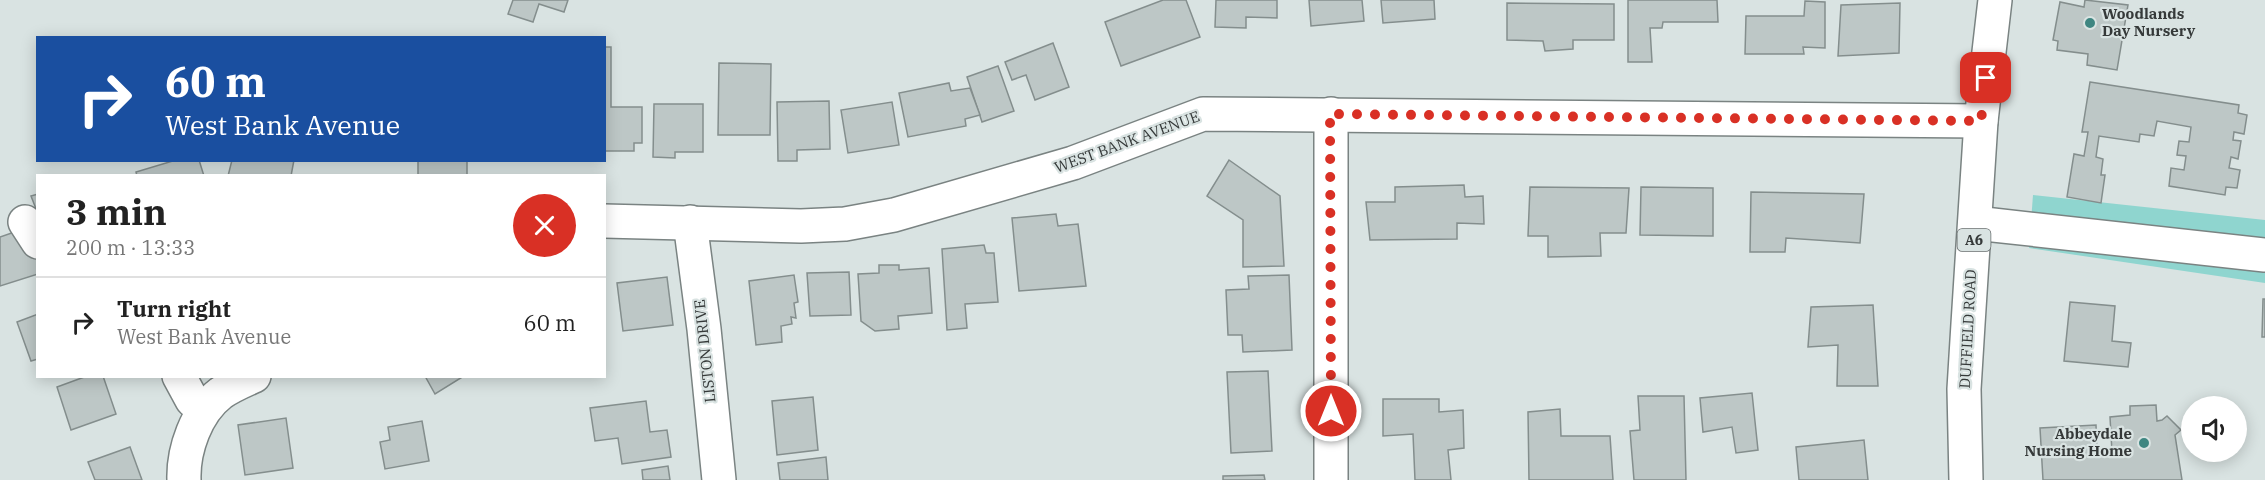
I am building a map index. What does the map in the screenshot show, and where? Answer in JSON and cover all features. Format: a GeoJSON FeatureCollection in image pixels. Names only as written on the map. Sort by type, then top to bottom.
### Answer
{"type":"FeatureCollection","features":[{"type":"Feature","properties":{"kind":"street","name":"DUFFIELD ROAD"},"geometry":{"type":"LineString","coordinates":[[1966,480],[1964,389],[1981,121],[1995,0]]}},
{"type":"Feature","properties":{"kind":"street","name":"WEST BANK AVENUE"},"geometry":{"type":"LineString","coordinates":[[606,221],[845,225],[894,215],[1073,163],[1203,114],[1981,121]]}},
{"type":"Feature","properties":{"kind":"street"},"geometry":{"type":"LineString","coordinates":[[1330,114],[1331,480]]}},
{"type":"Feature","properties":{"kind":"street","name":"LISTON DRIVE"},"geometry":{"type":"LineString","coordinates":[[690,222],[704,330],[719,480]]}},
{"type":"Feature","properties":{"kind":"street"},"geometry":{"type":"LineString","coordinates":[[1975,223],[2124,237],[2265,255]]}},
{"type":"Feature","properties":{"kind":"street"},"geometry":{"type":"LineString","coordinates":[[180,378],[192,400],[204,410]]}},
{"type":"Feature","properties":{"kind":"street"},"geometry":{"type":"LineString","coordinates":[[184,480],[188,445],[204,410],[220,394],[250,378]]}},
{"type":"Feature","properties":{"kind":"shaded area"},"geometry":{"type":"Polygon","coordinates":[[[2033,195],[2265,220],[2265,283],[2029,248],[2033,195]]]}},
{"type":"Feature","properties":{"kind":"building"},"geometry":{"type":"Polygon","coordinates":[[[513,0],[568,0],[564,12],[539,4],[533,22],[508,14],[513,0]]]}},
{"type":"Feature","properties":{"kind":"building"},"geometry":{"type":"Polygon","coordinates":[[[1163,0],[1186,0],[1200,37],[1121,66],[1105,22],[1163,0]]]}},
{"type":"Feature","properties":{"kind":"building"},"geometry":{"type":"Polygon","coordinates":[[[1216,0],[1277,0],[1277,18],[1246,17],[1246,28],[1215,27],[1216,0]]]}},
{"type":"Feature","properties":{"kind":"building"},"geometry":{"type":"Polygon","coordinates":[[[1309,0],[1362,0],[1364,21],[1311,26],[1309,0]]]}},
{"type":"Feature","properties":{"kind":"building"},"geometry":{"type":"Polygon","coordinates":[[[1381,0],[1434,0],[1435,19],[1383,23],[1381,0]]]}},
{"type":"Feature","properties":{"kind":"building"},"geometry":{"type":"Polygon","coordinates":[[[1628,0],[1717,0],[1718,22],[1663,22],[1662,28],[1650,28],[1652,62],[1628,62],[1628,0]]]}},
{"type":"Feature","properties":{"kind":"building","name":"Woodlands Day Nursery"},"geometry":{"type":"Polygon","coordinates":[[[2085,0],[2128,5],[2117,70],[2087,65],[2088,54],[2057,50],[2058,41],[2053,40],[2060,2],[2084,7],[2085,0]]]}},
{"type":"Feature","properties":{"kind":"building"},"geometry":{"type":"Polygon","coordinates":[[[1805,1],[1825,2],[1825,48],[1803,47],[1804,54],[1745,54],[1746,16],[1804,16],[1805,1]]]}},
{"type":"Feature","properties":{"kind":"building"},"geometry":{"type":"Polygon","coordinates":[[[1507,3],[1614,4],[1614,40],[1573,40],[1573,49],[1545,51],[1543,41],[1507,40],[1507,3]]]}},
{"type":"Feature","properties":{"kind":"building"},"geometry":{"type":"Polygon","coordinates":[[[1900,3],[1899,53],[1838,56],[1841,5],[1900,3]]]}},
{"type":"Feature","properties":{"kind":"building"},"geometry":{"type":"Polygon","coordinates":[[[1053,43],[1069,87],[1035,100],[1026,75],[1012,80],[1005,62],[1053,43]]]}},
{"type":"Feature","properties":{"kind":"building"},"geometry":{"type":"Polygon","coordinates":[[[606,47],[611,47],[611,107],[642,107],[642,143],[634,143],[634,151],[606,151],[606,47]]]}},
{"type":"Feature","properties":{"kind":"building"},"geometry":{"type":"Polygon","coordinates":[[[719,63],[771,64],[770,135],[718,135],[719,63]]]}},
{"type":"Feature","properties":{"kind":"building"},"geometry":{"type":"Polygon","coordinates":[[[998,66],[1014,111],[982,122],[967,77],[998,66]]]}},
{"type":"Feature","properties":{"kind":"building"},"geometry":{"type":"Polygon","coordinates":[[[2090,82],[2239,105],[2238,113],[2247,115],[2244,134],[2234,132],[2233,140],[2241,141],[2238,159],[2231,157],[2229,168],[2240,170],[2237,188],[2226,187],[2225,195],[2169,186],[2171,168],[2184,170],[2186,156],[2177,155],[2179,141],[2189,142],[2191,127],[2157,121],[2154,136],[2140,134],[2139,142],[2099,136],[2096,157],[2103,159],[2101,175],[2105,175],[2101,203],[2067,197],[2074,154],[2084,156],[2088,132],[2082,132],[2090,82]]]}},
{"type":"Feature","properties":{"kind":"building"},"geometry":{"type":"Polygon","coordinates":[[[949,83],[951,91],[970,88],[980,115],[965,119],[966,126],[908,137],[899,93],[949,83]]]}},
{"type":"Feature","properties":{"kind":"building"},"geometry":{"type":"Polygon","coordinates":[[[829,101],[830,149],[797,150],[797,161],[778,161],[777,102],[829,101]]]}},
{"type":"Feature","properties":{"kind":"building"},"geometry":{"type":"Polygon","coordinates":[[[892,102],[899,145],[848,153],[841,110],[892,102]]]}},
{"type":"Feature","properties":{"kind":"building"},"geometry":{"type":"Polygon","coordinates":[[[654,104],[703,104],[703,152],[675,152],[675,158],[653,157],[654,104]]]}},
{"type":"Feature","properties":{"kind":"building"},"geometry":{"type":"Polygon","coordinates":[[[1229,160],[1280,196],[1284,266],[1243,267],[1243,220],[1207,196],[1229,160]]]}},
{"type":"Feature","properties":{"kind":"building"},"geometry":{"type":"Polygon","coordinates":[[[169,162],[200,162],[203,174],[136,174],[136,172],[169,162]]]}},
{"type":"Feature","properties":{"kind":"building"},"geometry":{"type":"Polygon","coordinates":[[[232,162],[294,162],[291,174],[228,174],[232,162]]]}},
{"type":"Feature","properties":{"kind":"building"},"geometry":{"type":"Polygon","coordinates":[[[418,162],[467,162],[467,174],[418,174],[418,162]]]}},
{"type":"Feature","properties":{"kind":"building"},"geometry":{"type":"Polygon","coordinates":[[[1464,185],[1465,197],[1483,196],[1484,224],[1457,223],[1457,239],[1370,240],[1366,202],[1395,202],[1395,187],[1464,185]]]}},
{"type":"Feature","properties":{"kind":"building"},"geometry":{"type":"Polygon","coordinates":[[[1530,187],[1629,188],[1626,233],[1600,233],[1601,256],[1548,257],[1548,236],[1528,236],[1530,187]]]}},
{"type":"Feature","properties":{"kind":"building"},"geometry":{"type":"Polygon","coordinates":[[[1641,187],[1713,188],[1713,236],[1640,235],[1641,187]]]}},
{"type":"Feature","properties":{"kind":"building"},"geometry":{"type":"Polygon","coordinates":[[[1751,192],[1864,194],[1860,243],[1786,238],[1785,252],[1750,252],[1751,192]]]}},
{"type":"Feature","properties":{"kind":"building"},"geometry":{"type":"Polygon","coordinates":[[[36,195],[36,209],[31,196],[36,195]]]}},
{"type":"Feature","properties":{"kind":"building"},"geometry":{"type":"Polygon","coordinates":[[[1056,214],[1058,226],[1078,224],[1086,286],[1019,291],[1012,218],[1056,214]]]}},
{"type":"Feature","properties":{"kind":"building"},"geometry":{"type":"Polygon","coordinates":[[[26,228],[36,257],[36,275],[0,286],[0,237],[26,228]]]}},
{"type":"Feature","properties":{"kind":"building"},"geometry":{"type":"Polygon","coordinates":[[[984,245],[986,253],[994,253],[998,302],[965,304],[967,328],[947,330],[942,249],[984,245]]]}},
{"type":"Feature","properties":{"kind":"building"},"geometry":{"type":"Polygon","coordinates":[[[879,265],[899,265],[899,270],[929,268],[932,313],[898,316],[899,329],[875,331],[861,321],[858,274],[879,273],[879,265]]]}},
{"type":"Feature","properties":{"kind":"building"},"geometry":{"type":"Polygon","coordinates":[[[849,272],[851,315],[810,316],[807,273],[849,272]]]}},
{"type":"Feature","properties":{"kind":"building"},"geometry":{"type":"Polygon","coordinates":[[[794,275],[798,302],[794,303],[796,318],[791,317],[792,324],[781,326],[782,342],[756,345],[749,281],[794,275]]]}},
{"type":"Feature","properties":{"kind":"building"},"geometry":{"type":"Polygon","coordinates":[[[1289,275],[1292,350],[1243,352],[1242,335],[1228,335],[1226,290],[1249,289],[1248,276],[1289,275]]]}},
{"type":"Feature","properties":{"kind":"building"},"geometry":{"type":"Polygon","coordinates":[[[667,277],[673,325],[623,331],[617,283],[667,277]]]}},
{"type":"Feature","properties":{"kind":"building"},"geometry":{"type":"Polygon","coordinates":[[[2263,299],[2265,299],[2265,337],[2262,337],[2263,299]]]}},
{"type":"Feature","properties":{"kind":"building"},"geometry":{"type":"Polygon","coordinates":[[[2070,302],[2115,306],[2112,341],[2131,343],[2128,367],[2064,361],[2070,302]]]}},
{"type":"Feature","properties":{"kind":"building"},"geometry":{"type":"Polygon","coordinates":[[[1873,305],[1878,386],[1837,386],[1838,345],[1808,347],[1811,307],[1873,305]]]}},
{"type":"Feature","properties":{"kind":"building"},"geometry":{"type":"Polygon","coordinates":[[[36,315],[36,360],[31,361],[17,322],[36,315]]]}},
{"type":"Feature","properties":{"kind":"building"},"geometry":{"type":"Polygon","coordinates":[[[1268,371],[1272,451],[1231,453],[1227,372],[1268,371]]]}},
{"type":"Feature","properties":{"kind":"building"},"geometry":{"type":"Polygon","coordinates":[[[82,378],[104,378],[116,414],[71,430],[57,387],[82,378]]]}},
{"type":"Feature","properties":{"kind":"building"},"geometry":{"type":"Polygon","coordinates":[[[426,378],[461,378],[435,394],[426,378]]]}},
{"type":"Feature","properties":{"kind":"building"},"geometry":{"type":"Polygon","coordinates":[[[1752,393],[1758,450],[1736,453],[1732,427],[1703,432],[1700,398],[1752,393]]]}},
{"type":"Feature","properties":{"kind":"building"},"geometry":{"type":"Polygon","coordinates":[[[1638,396],[1684,396],[1686,480],[1634,480],[1630,431],[1640,430],[1638,396]]]}},
{"type":"Feature","properties":{"kind":"building"},"geometry":{"type":"Polygon","coordinates":[[[813,397],[818,450],[777,455],[772,401],[813,397]]]}},
{"type":"Feature","properties":{"kind":"building"},"geometry":{"type":"Polygon","coordinates":[[[1383,399],[1439,399],[1439,412],[1463,410],[1464,448],[1448,450],[1451,480],[1415,480],[1413,434],[1383,436],[1383,399]]]}},
{"type":"Feature","properties":{"kind":"building"},"geometry":{"type":"Polygon","coordinates":[[[646,401],[650,432],[667,430],[671,457],[622,464],[618,438],[595,441],[590,408],[646,401]]]}},
{"type":"Feature","properties":{"kind":"building","name":"Abbeydale Nursing Home"},"geometry":{"type":"Polygon","coordinates":[[[2156,405],[2157,421],[2167,416],[2181,430],[2175,435],[2182,480],[2043,480],[2040,428],[2096,425],[2097,452],[2112,452],[2110,417],[2130,415],[2130,406],[2156,405]]]}},
{"type":"Feature","properties":{"kind":"building"},"geometry":{"type":"Polygon","coordinates":[[[1560,409],[1561,436],[1610,436],[1613,480],[1529,480],[1528,412],[1560,409]]]}},
{"type":"Feature","properties":{"kind":"building"},"geometry":{"type":"Polygon","coordinates":[[[286,418],[293,468],[245,475],[238,425],[286,418]]]}},
{"type":"Feature","properties":{"kind":"building"},"geometry":{"type":"Polygon","coordinates":[[[422,421],[429,461],[385,469],[380,442],[390,440],[388,427],[422,421]]]}},
{"type":"Feature","properties":{"kind":"building"},"geometry":{"type":"Polygon","coordinates":[[[1864,440],[1868,480],[1799,480],[1796,447],[1864,440]]]}},
{"type":"Feature","properties":{"kind":"building"},"geometry":{"type":"Polygon","coordinates":[[[130,447],[142,480],[95,480],[88,462],[130,447]]]}},
{"type":"Feature","properties":{"kind":"building"},"geometry":{"type":"Polygon","coordinates":[[[826,457],[828,480],[780,480],[778,463],[826,457]]]}},
{"type":"Feature","properties":{"kind":"building"},"geometry":{"type":"Polygon","coordinates":[[[668,466],[670,480],[643,480],[642,470],[668,466]]]}},
{"type":"Feature","properties":{"kind":"building"},"geometry":{"type":"Polygon","coordinates":[[[1264,475],[1265,480],[1223,480],[1223,476],[1264,475]]]}},
{"type":"Feature","properties":{"kind":"place","name":"Woodlands Day Nursery"},"geometry":{"type":"Point","coordinates":[2090,23]}},
{"type":"Feature","properties":{"kind":"place","name":"Abbeydale Nursing Home"},"geometry":{"type":"Point","coordinates":[2144,443]}},
{"type":"Feature","properties":{"kind":"route"},"geometry":{"type":"LineString","coordinates":[[1331,411],[1330,114],[1981,121],[1986,78]]}}]}
